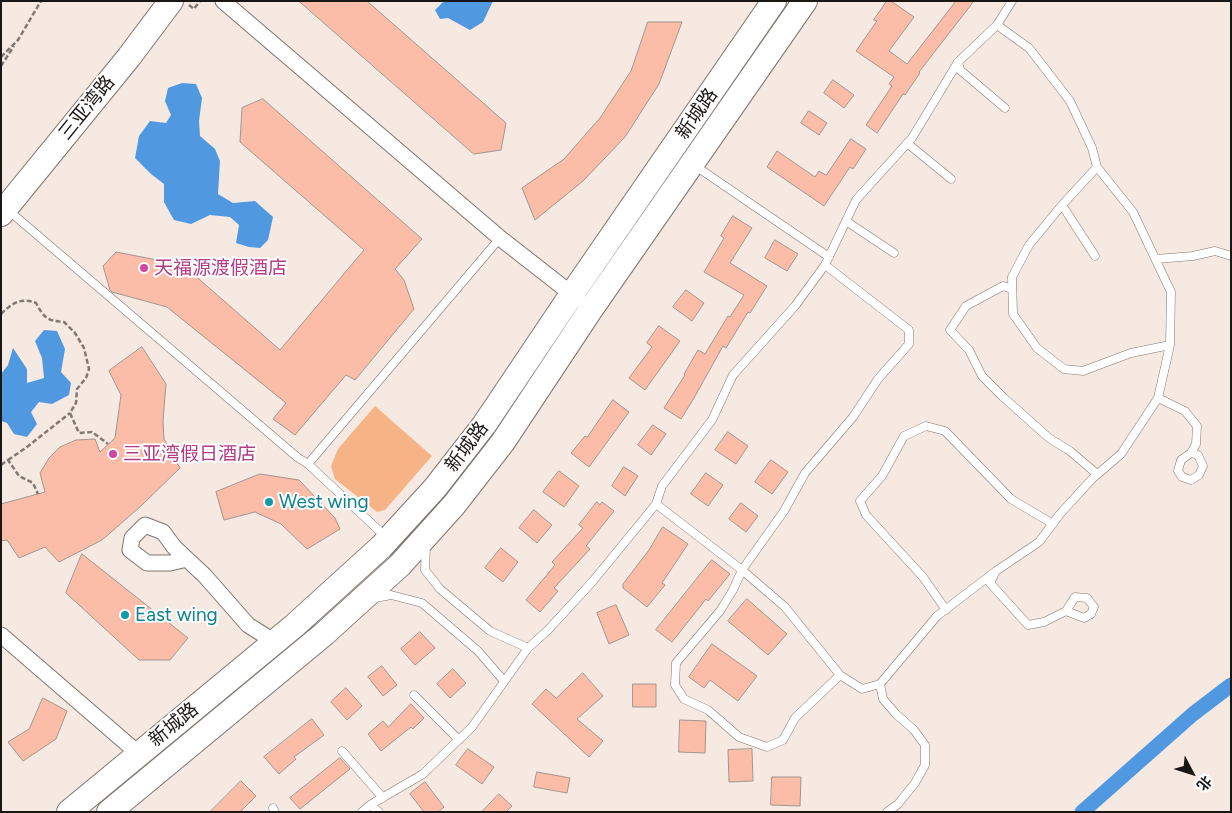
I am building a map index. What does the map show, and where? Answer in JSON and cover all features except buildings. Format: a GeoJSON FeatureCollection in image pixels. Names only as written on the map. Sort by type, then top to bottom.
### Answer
{"type":"FeatureCollection","features":[{"type":"Feature","properties":{"kind":"main road","name":"三亚湾路"},"geometry":{"type":"LineString","coordinates":[[3,211],[171,1]]}},
{"type":"Feature","properties":{"kind":"main road","name":"新城路"},"geometry":{"type":"LineString","coordinates":[[68,812],[275,642],[388,539],[435,488],[484,425],[774,1]]}},
{"type":"Feature","properties":{"kind":"main road","name":"新城路"},"geometry":{"type":"LineString","coordinates":[[109,812],[324,634],[400,565],[454,505],[503,442],[591,309],[806,1]]}},
{"type":"Feature","properties":{"kind":"street"},"geometry":{"type":"LineString","coordinates":[[224,1],[500,238],[591,309]]}},
{"type":"Feature","properties":{"kind":"street"},"geometry":{"type":"LineString","coordinates":[[187,559],[205,576],[248,625],[275,642]]}},
{"type":"Feature","properties":{"kind":"street"},"geometry":{"type":"LineString","coordinates":[[1,635],[139,754]]}},
{"type":"Feature","properties":{"kind":"lane"},"geometry":{"type":"LineString","coordinates":[[362,812],[370,805],[422,774],[472,727],[528,648],[548,630],[593,582],[656,504],[662,486],[712,420],[733,375],[796,306],[825,265],[856,200],[912,138],[958,62],[997,24],[1012,1]]}},
{"type":"Feature","properties":{"kind":"lane"},"geometry":{"type":"LineString","coordinates":[[656,504],[742,570],[785,607],[840,675],[862,690],[880,684],[937,616],[1039,542],[1097,474],[1121,454],[1158,398],[1170,345],[1171,292],[1133,212],[1097,167],[1092,148],[1070,101],[1030,48],[997,24]]}},
{"type":"Feature","properties":{"kind":"lane"},"geometry":{"type":"LineString","coordinates":[[958,62],[960,70],[1005,108]]}},
{"type":"Feature","properties":{"kind":"lane"},"geometry":{"type":"LineString","coordinates":[[907,144],[951,179]]}},
{"type":"Feature","properties":{"kind":"lane"},"geometry":{"type":"LineString","coordinates":[[692,163],[829,257]]}},
{"type":"Feature","properties":{"kind":"lane"},"geometry":{"type":"LineString","coordinates":[[1097,167],[1062,205],[1029,246],[1012,277],[1013,314],[1037,348],[1064,369],[1083,371],[1131,353],[1170,345]]}},
{"type":"Feature","properties":{"kind":"lane"},"geometry":{"type":"LineString","coordinates":[[1062,205],[1095,256]]}},
{"type":"Feature","properties":{"kind":"lane"},"geometry":{"type":"LineString","coordinates":[[3,211],[297,457],[308,464],[388,539]]}},
{"type":"Feature","properties":{"kind":"lane"},"geometry":{"type":"LineString","coordinates":[[846,222],[894,252]]}},
{"type":"Feature","properties":{"kind":"lane"},"geometry":{"type":"LineString","coordinates":[[308,464],[500,238]]}},
{"type":"Feature","properties":{"kind":"lane"},"geometry":{"type":"LineString","coordinates":[[1156,259],[1193,256],[1215,251],[1231,256]]}},
{"type":"Feature","properties":{"kind":"lane"},"geometry":{"type":"LineString","coordinates":[[825,265],[909,330],[909,344],[878,379],[854,417],[805,473],[784,511],[742,570],[733,590],[720,611],[676,663],[675,685],[684,699],[708,710],[739,737],[767,748],[783,740],[795,718],[840,675]]}},
{"type":"Feature","properties":{"kind":"lane"},"geometry":{"type":"LineString","coordinates":[[1012,289],[1004,286],[966,306],[950,330],[968,350],[982,376],[1003,398],[1049,438],[1070,451],[1097,474]]}},
{"type":"Feature","properties":{"kind":"lane"},"geometry":{"type":"LineString","coordinates":[[1158,398],[1185,411],[1197,426],[1196,444],[1191,453]]}},
{"type":"Feature","properties":{"kind":"lane"},"geometry":{"type":"LineString","coordinates":[[946,610],[923,577],[866,515],[860,501],[882,476],[904,436],[926,426],[945,431],[1011,499],[1053,524]]}},
{"type":"Feature","properties":{"kind":"lane"},"geometry":{"type":"LineString","coordinates":[[426,536],[425,570],[440,589],[490,631],[528,648]]}},
{"type":"Feature","properties":{"kind":"lane"},"geometry":{"type":"LineString","coordinates":[[996,572],[990,583],[1028,625],[1044,622],[1066,611]]}},
{"type":"Feature","properties":{"kind":"lane"},"geometry":{"type":"LineString","coordinates":[[360,601],[391,594],[422,603],[478,651],[504,681]]}},
{"type":"Feature","properties":{"kind":"lane"},"geometry":{"type":"LineString","coordinates":[[880,684],[883,699],[914,730],[925,745],[925,765],[915,783],[891,810]]}},
{"type":"Feature","properties":{"kind":"lane"},"geometry":{"type":"LineString","coordinates":[[414,695],[459,740]]}},
{"type":"Feature","properties":{"kind":"lane"},"geometry":{"type":"LineString","coordinates":[[342,751],[383,798]]}},
{"type":"Feature","properties":{"kind":"lane"},"geometry":{"type":"LineString","coordinates":[[370,805],[379,812]]}},
{"type":"Feature","properties":{"kind":"path"},"geometry":{"type":"LineString","coordinates":[[1,66],[41,1]]}},
{"type":"Feature","properties":{"kind":"path"},"geometry":{"type":"LineString","coordinates":[[183,1],[194,9],[200,1]]}},
{"type":"Feature","properties":{"kind":"path"},"geometry":{"type":"LineString","coordinates":[[1,57],[18,40]]}},
{"type":"Feature","properties":{"kind":"path"},"geometry":{"type":"LineString","coordinates":[[1,314],[12,303],[26,299],[36,303],[42,316],[51,321],[64,322],[75,333],[84,348],[89,368],[86,378],[77,389],[76,403],[70,413],[1,465]]}},
{"type":"Feature","properties":{"kind":"path"},"geometry":{"type":"LineString","coordinates":[[70,413],[78,433],[92,432],[108,444]]}},
{"type":"Feature","properties":{"kind":"path"},"geometry":{"type":"LineString","coordinates":[[8,460],[19,476],[33,483],[38,494]]}},
{"type":"Feature","properties":{"kind":"shaded area"},"geometry":{"type":"Polygon","coordinates":[[[375,406],[432,456],[385,510],[377,512],[335,479],[331,466],[338,449],[375,406]]]}},
{"type":"Feature","properties":{"kind":"water"},"geometry":{"type":"Polygon","coordinates":[[[444,1],[493,1],[483,22],[470,30],[448,18],[440,19],[435,10],[444,1]]]}},
{"type":"Feature","properties":{"kind":"water"},"geometry":{"type":"Polygon","coordinates":[[[182,83],[196,84],[202,98],[199,121],[200,136],[215,149],[220,161],[218,194],[233,203],[255,201],[273,217],[268,240],[260,248],[236,243],[239,225],[230,217],[210,215],[191,224],[174,220],[164,202],[164,184],[135,158],[139,136],[150,121],[166,123],[171,115],[165,101],[168,88],[182,83]]]}},
{"type":"Feature","properties":{"kind":"water"},"geometry":{"type":"Polygon","coordinates":[[[44,330],[57,331],[65,349],[61,372],[71,383],[69,395],[52,404],[39,402],[31,412],[37,424],[27,437],[14,434],[7,423],[1,421],[1,374],[8,365],[13,348],[27,369],[27,383],[44,378],[42,358],[35,341],[44,330]]]}},
{"type":"Feature","properties":{"kind":"waterway"},"geometry":{"type":"LineString","coordinates":[[1082,812],[1193,714],[1231,685]]}},
{"type":"Feature","properties":{"kind":"place","name":"天福源渡假酒店"},"geometry":{"type":"Point","coordinates":[144,268]}},
{"type":"Feature","properties":{"kind":"place","name":"三亚湾假日酒店"},"geometry":{"type":"Point","coordinates":[113,454]}},
{"type":"Feature","properties":{"kind":"place","name":"West wing"},"geometry":{"type":"Point","coordinates":[269,502]}},
{"type":"Feature","properties":{"kind":"place","name":"East wing"},"geometry":{"type":"Point","coordinates":[125,615]}}]}
